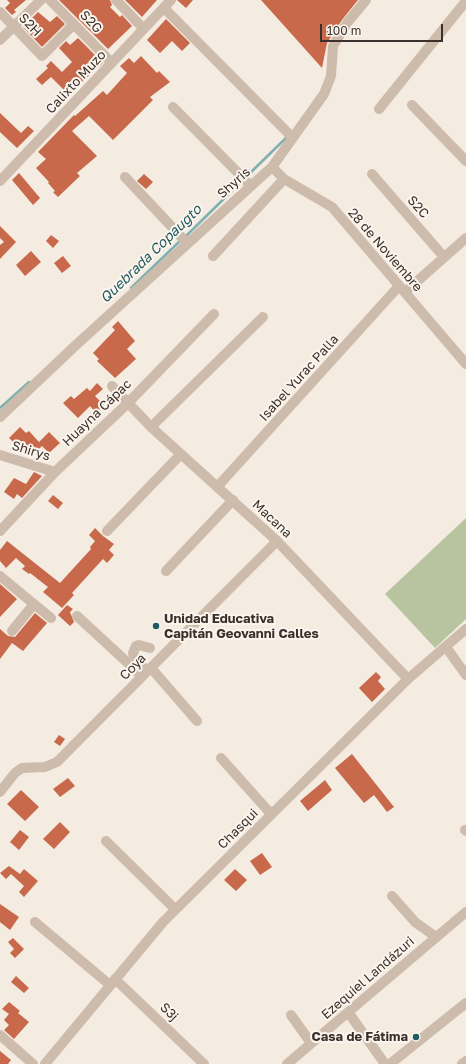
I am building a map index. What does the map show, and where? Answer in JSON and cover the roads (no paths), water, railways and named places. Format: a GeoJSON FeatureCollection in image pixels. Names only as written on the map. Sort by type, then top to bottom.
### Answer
{"type":"FeatureCollection","features":[{"type":"Feature","properties":{"kind":"street"},"geometry":{"type":"LineString","coordinates":[[0,40],[41,0]]}},
{"type":"Feature","properties":{"kind":"street","name":"S2G"},"geometry":{"type":"LineString","coordinates":[[50,0],[112,63]]}},
{"type":"Feature","properties":{"kind":"street"},"geometry":{"type":"LineString","coordinates":[[116,0],[143,28]]}},
{"type":"Feature","properties":{"kind":"street","name":"Shyris"},"geometry":{"type":"LineString","coordinates":[[0,417],[250,185],[272,167],[324,94],[331,76],[333,46],[348,23],[366,0]]}},
{"type":"Feature","properties":{"kind":"street"},"geometry":{"type":"LineString","coordinates":[[380,109],[466,1]]}},
{"type":"Feature","properties":{"kind":"street"},"geometry":{"type":"LineString","coordinates":[[168,4],[293,138]]}},
{"type":"Feature","properties":{"kind":"street","name":"Calixto Muzo"},"geometry":{"type":"LineString","coordinates":[[0,181],[112,63],[143,28],[168,4]]}},
{"type":"Feature","properties":{"kind":"street","name":"S2H"},"geometry":{"type":"LineString","coordinates":[[0,12],[42,56],[74,24]]}},
{"type":"Feature","properties":{"kind":"street"},"geometry":{"type":"LineString","coordinates":[[412,105],[466,161]]}},
{"type":"Feature","properties":{"kind":"street"},"geometry":{"type":"LineString","coordinates":[[173,107],[250,185]]}},
{"type":"Feature","properties":{"kind":"street","name":"28 de Noviembre"},"geometry":{"type":"LineString","coordinates":[[272,167],[284,179],[332,207],[466,364]]}},
{"type":"Feature","properties":{"kind":"street","name":"S2C"},"geometry":{"type":"LineString","coordinates":[[372,174],[444,257]]}},
{"type":"Feature","properties":{"kind":"street"},"geometry":{"type":"LineString","coordinates":[[125,177],[187,244]]}},
{"type":"Feature","properties":{"kind":"street"},"geometry":{"type":"LineString","coordinates":[[213,256],[284,179]]}},
{"type":"Feature","properties":{"kind":"street","name":"Isabel Yurac Palla"},"geometry":{"type":"LineString","coordinates":[[218,486],[402,289],[466,238]]}},
{"type":"Feature","properties":{"kind":"street","name":"Huayna Cápac"},"geometry":{"type":"LineString","coordinates":[[0,531],[55,472],[128,403],[214,314]]}},
{"type":"Feature","properties":{"kind":"street"},"geometry":{"type":"LineString","coordinates":[[151,427],[263,317]]}},
{"type":"Feature","properties":{"kind":"street","name":"Macana"},"geometry":{"type":"LineString","coordinates":[[112,386],[151,427],[218,486],[277,541],[408,679]]}},
{"type":"Feature","properties":{"kind":"street"},"geometry":{"type":"LineString","coordinates":[[107,531],[181,454]]}},
{"type":"Feature","properties":{"kind":"street","name":"Shirys"},"geometry":{"type":"LineString","coordinates":[[0,455],[55,472]]}},
{"type":"Feature","properties":{"kind":"street"},"geometry":{"type":"LineString","coordinates":[[166,571],[233,500]]}},
{"type":"Feature","properties":{"kind":"street","name":"Coya"},"geometry":{"type":"LineString","coordinates":[[0,792],[15,773],[22,768],[45,767],[56,762],[277,541]]}},
{"type":"Feature","properties":{"kind":"street"},"geometry":{"type":"LineString","coordinates":[[0,576],[51,618]]}},
{"type":"Feature","properties":{"kind":"street"},"geometry":{"type":"LineString","coordinates":[[12,631],[34,604]]}},
{"type":"Feature","properties":{"kind":"street"},"geometry":{"type":"LineString","coordinates":[[77,616],[147,672]]}},
{"type":"Feature","properties":{"kind":"street","name":"Chasqui"},"geometry":{"type":"LineString","coordinates":[[44,1064],[175,909],[408,679],[466,629]]}},
{"type":"Feature","properties":{"kind":"street"},"geometry":{"type":"LineString","coordinates":[[150,648],[140,645],[136,646],[133,653],[135,659],[197,721]]}},
{"type":"Feature","properties":{"kind":"street"},"geometry":{"type":"LineString","coordinates":[[446,647],[466,675]]}},
{"type":"Feature","properties":{"kind":"street"},"geometry":{"type":"LineString","coordinates":[[221,758],[271,814]]}},
{"type":"Feature","properties":{"kind":"street"},"geometry":{"type":"LineString","coordinates":[[106,841],[175,909]]}},
{"type":"Feature","properties":{"kind":"street"},"geometry":{"type":"LineString","coordinates":[[392,896],[415,922],[436,936]]}},
{"type":"Feature","properties":{"kind":"street","name":"Ezequiel Landázuri"},"geometry":{"type":"LineString","coordinates":[[287,1064],[466,912]]}},
{"type":"Feature","properties":{"kind":"street","name":"S3j"},"geometry":{"type":"LineString","coordinates":[[35,922],[113,982],[204,1064]]}},
{"type":"Feature","properties":{"kind":"street"},"geometry":{"type":"LineString","coordinates":[[396,1062],[466,1002]]}},
{"type":"Feature","properties":{"kind":"street"},"geometry":{"type":"LineString","coordinates":[[348,1012],[385,1064]]}},
{"type":"Feature","properties":{"kind":"street"},"geometry":{"type":"LineString","coordinates":[[291,1015],[311,1043]]}},
{"type":"Feature","properties":{"kind":"street"},"geometry":{"type":"LineString","coordinates":[[0,1035],[33,1064]]}},
{"type":"Feature","properties":{"kind":"street"},"geometry":{"type":"LineString","coordinates":[[462,1064],[466,1061]]}},
{"type":"Feature","properties":{"kind":"waterway","name":"Quebrada Copaugto"},"geometry":{"type":"LineString","coordinates":[[246,177],[287,137]]}},
{"type":"Feature","properties":{"kind":"waterway","name":"Quebrada Copaugto"},"geometry":{"type":"LineString","coordinates":[[185,237],[243,180]]}},
{"type":"Feature","properties":{"kind":"waterway","name":"Quebrada Copaugto"},"geometry":{"type":"LineString","coordinates":[[131,288],[181,240]]}},
{"type":"Feature","properties":{"kind":"waterway","name":"Quebrada Copaugto"},"geometry":{"type":"LineString","coordinates":[[0,408],[29,382]]}},
{"type":"Feature","properties":{"kind":"place","name":"Unidad Educativa Capitán Geovanni Calles"},"geometry":{"type":"Point","coordinates":[156,626]}},
{"type":"Feature","properties":{"kind":"place","name":"Casa de Fátima"},"geometry":{"type":"Point","coordinates":[416,1037]}}]}
